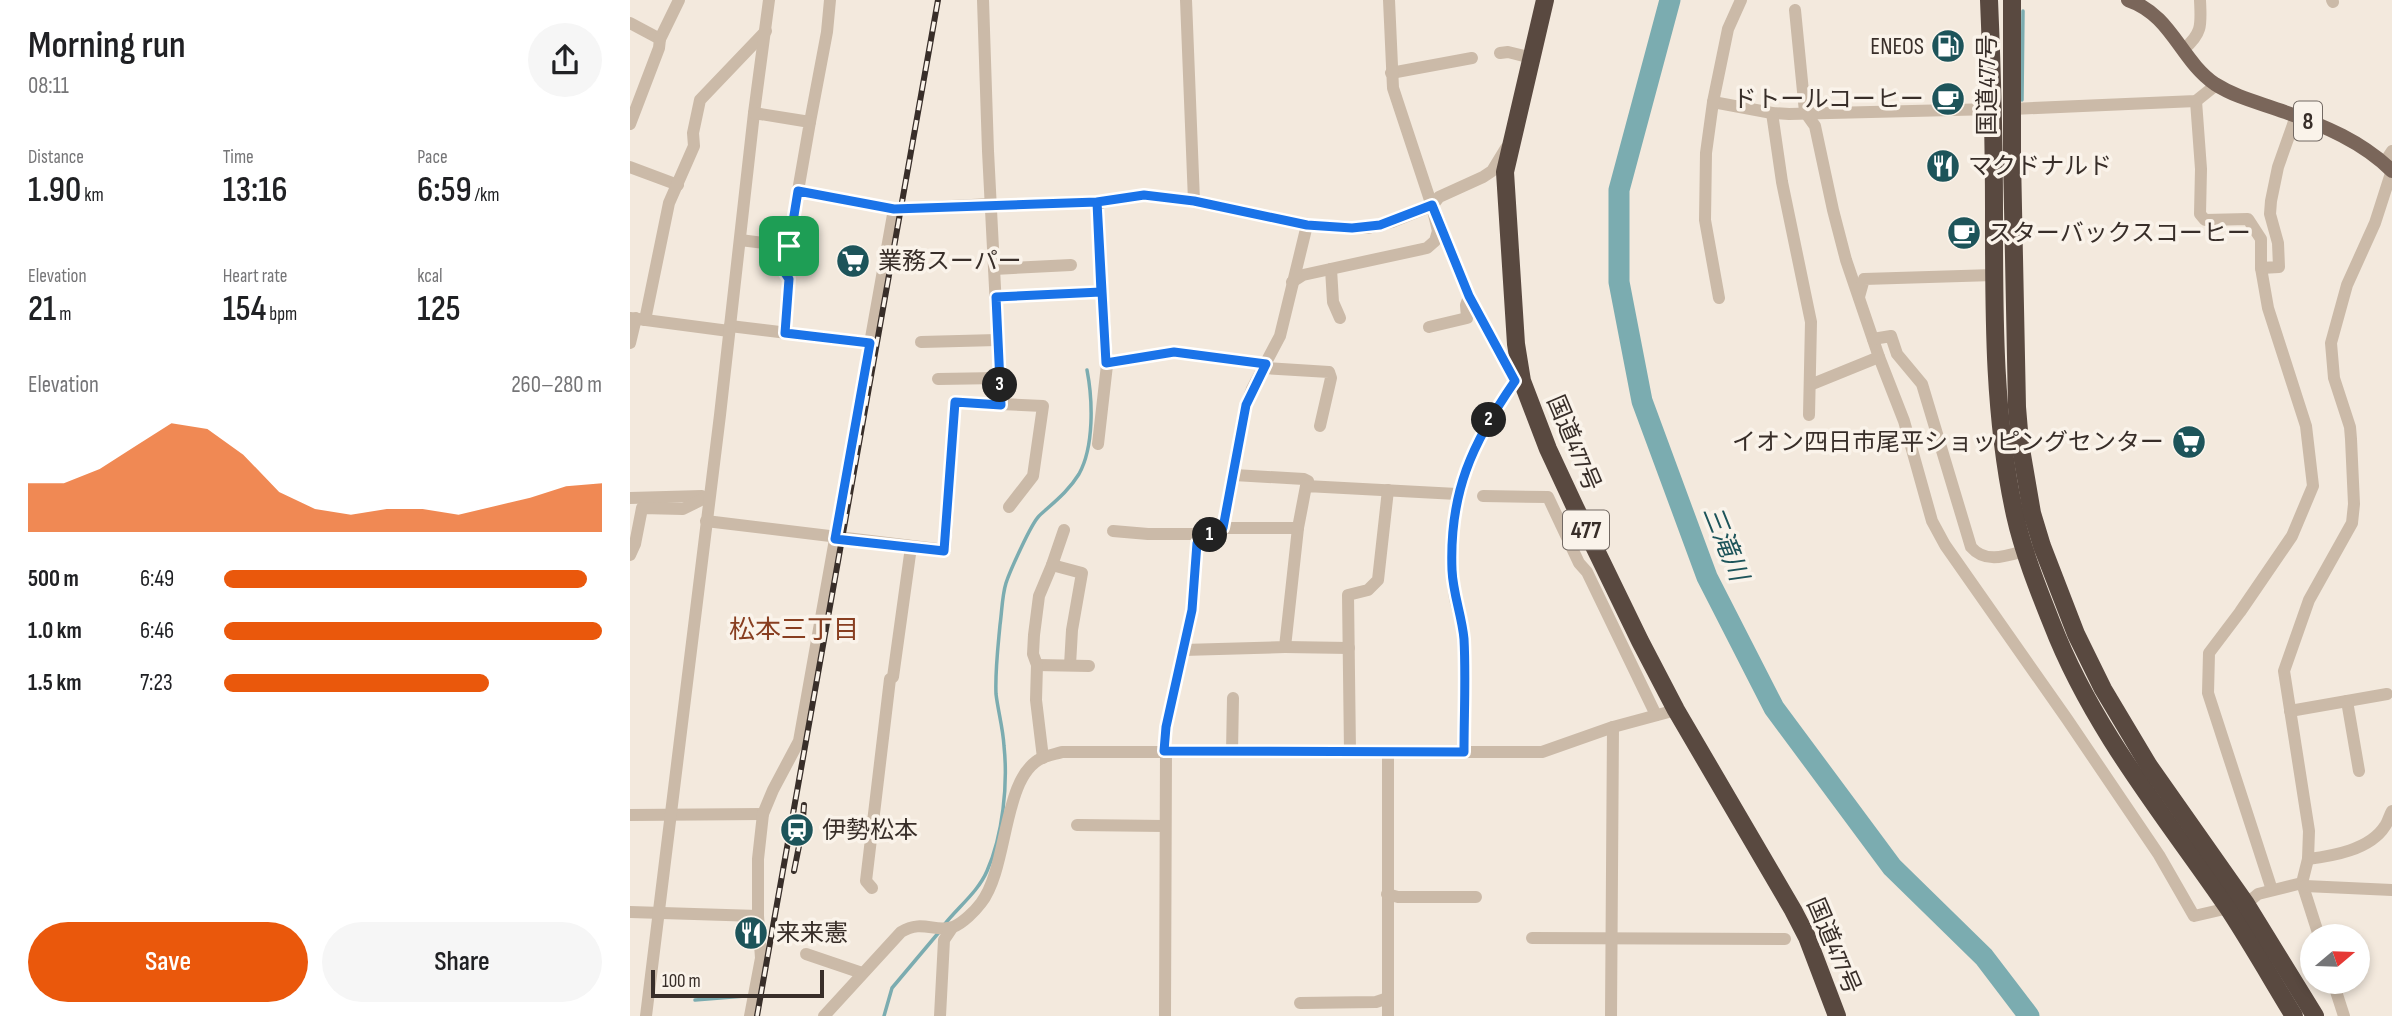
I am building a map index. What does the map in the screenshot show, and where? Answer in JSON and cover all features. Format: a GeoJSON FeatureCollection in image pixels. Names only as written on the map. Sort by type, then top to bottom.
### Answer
{"type":"FeatureCollection","features":[{"type":"Feature","properties":{"kind":"highway","name":"国道477号"},"geometry":{"type":"LineString","coordinates":[[1545,0],[1505,172],[1518,381],[1575,507],[1676,710],[1807,937],[1837,1016]]}},
{"type":"Feature","properties":{"kind":"highway","name":"国道477号"},"geometry":{"type":"LineString","coordinates":[[1989,0],[1994,110],[1997,370],[2001,433],[2015,514],[2103,689],[2149,766],[2246,904],[2315,1016]]}},
{"type":"Feature","properties":{"kind":"highway","name":"国道477号"},"geometry":{"type":"LineString","coordinates":[[2011,0],[2017,407],[2032,513],[2034,548],[2053,626],[2091,705],[2135,779],[2227,907],[2294,1016]]}},
{"type":"Feature","properties":{"kind":"main road","name":"8"},"geometry":{"type":"LineString","coordinates":[[2128,0],[2148,9],[2168,29],[2202,74],[2216,85],[2253,103],[2296,116],[2365,148],[2390,164]]}},
{"type":"Feature","properties":{"kind":"street"},"geometry":{"type":"LineString","coordinates":[[630,124],[660,39],[679,0]]}},
{"type":"Feature","properties":{"kind":"street"},"geometry":{"type":"LineString","coordinates":[[646,1016],[769,0]]}},
{"type":"Feature","properties":{"kind":"street"},"geometry":{"type":"LineString","coordinates":[[785,333],[789,279],[785,273],[827,32],[830,0]]}},
{"type":"Feature","properties":{"kind":"street"},"geometry":{"type":"LineString","coordinates":[[983,0],[1001,405]]}},
{"type":"Feature","properties":{"kind":"street"},"geometry":{"type":"LineString","coordinates":[[1186,0],[1194,201]]}},
{"type":"Feature","properties":{"kind":"street"},"geometry":{"type":"LineString","coordinates":[[1389,0],[1393,88],[1432,205],[1469,296],[1518,381],[1480,436],[1457,494],[1452,569],[1454,593],[1464,637],[1464,752]]}},
{"type":"Feature","properties":{"kind":"street"},"geometry":{"type":"LineString","coordinates":[[1719,298],[1705,219],[1706,153],[1728,29],[1741,0]]}},
{"type":"Feature","properties":{"kind":"street"},"geometry":{"type":"LineString","coordinates":[[2184,50],[2197,39],[2201,25],[2200,0]]}},
{"type":"Feature","properties":{"kind":"street"},"geometry":{"type":"LineString","coordinates":[[1795,10],[1805,112],[1815,126],[1833,210],[1873,340],[1904,421],[1932,521],[1951,556],[2017,645],[2159,855],[2193,916],[2246,904],[2258,894],[2272,890],[2303,885],[2392,890]]}},
{"type":"Feature","properties":{"kind":"street"},"geometry":{"type":"LineString","coordinates":[[630,23],[660,39]]}},
{"type":"Feature","properties":{"kind":"street"},"geometry":{"type":"LineString","coordinates":[[630,343],[669,203],[694,146],[699,100],[766,31]]}},
{"type":"Feature","properties":{"kind":"street"},"geometry":{"type":"LineString","coordinates":[[1500,53],[1508,52],[1532,58]]}},
{"type":"Feature","properties":{"kind":"street"},"geometry":{"type":"LineString","coordinates":[[1391,73],[1472,58]]}},
{"type":"Feature","properties":{"kind":"street"},"geometry":{"type":"LineString","coordinates":[[2012,109],[2196,101],[2216,85]]}},
{"type":"Feature","properties":{"kind":"street"},"geometry":{"type":"LineString","coordinates":[[2196,101],[2201,169],[2200,214],[2206,220],[2248,219],[2261,239],[2261,268],[2268,308],[2306,426],[2313,486],[2292,536],[2209,653],[2208,693],[2272,890]]}},
{"type":"Feature","properties":{"kind":"street"},"geometry":{"type":"LineString","coordinates":[[1713,102],[1772,113],[1994,110]]}},
{"type":"Feature","properties":{"kind":"street"},"geometry":{"type":"LineString","coordinates":[[754,113],[810,122]]}},
{"type":"Feature","properties":{"kind":"street"},"geometry":{"type":"LineString","coordinates":[[1772,113],[1782,182],[1811,322],[1809,415]]}},
{"type":"Feature","properties":{"kind":"street"},"geometry":{"type":"LineString","coordinates":[[2261,268],[2279,270],[2278,243],[2270,214],[2271,201],[2278,167],[2296,116]]}},
{"type":"Feature","properties":{"kind":"street"},"geometry":{"type":"LineString","coordinates":[[798,191],[894,209],[1097,202],[1144,195],[1194,201],[1307,225],[1368,228],[1392,222],[1432,205],[1440,197],[1492,171],[1515,130]]}},
{"type":"Feature","properties":{"kind":"street"},"geometry":{"type":"LineString","coordinates":[[2315,924],[2303,885],[2309,831],[2284,671],[2309,600],[2348,534],[2354,511],[2350,427],[2334,378],[2332,343],[2347,285],[2375,223],[2390,164]]}},
{"type":"Feature","properties":{"kind":"street"},"geometry":{"type":"LineString","coordinates":[[630,167],[678,185]]}},
{"type":"Feature","properties":{"kind":"street"},"geometry":{"type":"LineString","coordinates":[[1097,202],[1106,363],[1098,444]]}},
{"type":"Feature","properties":{"kind":"street"},"geometry":{"type":"LineString","coordinates":[[1292,282],[1303,275],[1427,248],[1435,240],[1438,231],[1432,205]]}},
{"type":"Feature","properties":{"kind":"street"},"geometry":{"type":"LineString","coordinates":[[750,1016],[761,958],[758,859],[762,814],[799,741],[894,209]]}},
{"type":"Feature","properties":{"kind":"street"},"geometry":{"type":"LineString","coordinates":[[1166,1016],[1166,727],[1192,610],[1197,543],[1217,531],[1234,475],[1246,405],[1280,336],[1307,225]]}},
{"type":"Feature","properties":{"kind":"street"},"geometry":{"type":"LineString","coordinates":[[740,240],[789,246]]}},
{"type":"Feature","properties":{"kind":"street"},"geometry":{"type":"LineString","coordinates":[[994,269],[1071,265]]}},
{"type":"Feature","properties":{"kind":"street"},"geometry":{"type":"LineString","coordinates":[[1331,269],[1333,302],[1340,318]]}},
{"type":"Feature","properties":{"kind":"street"},"geometry":{"type":"LineString","coordinates":[[1859,297],[1864,279],[1994,275]]}},
{"type":"Feature","properties":{"kind":"street"},"geometry":{"type":"LineString","coordinates":[[996,297],[1101,292]]}},
{"type":"Feature","properties":{"kind":"street"},"geometry":{"type":"LineString","coordinates":[[1429,327],[1467,318],[1466,305],[1469,296]]}},
{"type":"Feature","properties":{"kind":"street"},"geometry":{"type":"LineString","coordinates":[[637,319],[870,343]]}},
{"type":"Feature","properties":{"kind":"street"},"geometry":{"type":"LineString","coordinates":[[1873,340],[1891,336],[1898,354],[1922,384],[1972,547],[1989,558],[2034,548]]}},
{"type":"Feature","properties":{"kind":"street"},"geometry":{"type":"LineString","coordinates":[[921,342],[997,340]]}},
{"type":"Feature","properties":{"kind":"street"},"geometry":{"type":"LineString","coordinates":[[1106,363],[1174,352],[1265,366],[1329,372],[1331,378],[1320,426]]}},
{"type":"Feature","properties":{"kind":"street"},"geometry":{"type":"LineString","coordinates":[[1810,386],[1880,357]]}},
{"type":"Feature","properties":{"kind":"street"},"geometry":{"type":"LineString","coordinates":[[938,379],[999,378]]}},
{"type":"Feature","properties":{"kind":"street"},"geometry":{"type":"LineString","coordinates":[[706,521],[944,551],[955,402],[1043,406],[1033,476],[1009,507]]}},
{"type":"Feature","properties":{"kind":"street"},"geometry":{"type":"LineString","coordinates":[[1234,475],[1308,481],[1298,528],[1285,647]]}},
{"type":"Feature","properties":{"kind":"street"},"geometry":{"type":"LineString","coordinates":[[1306,486],[1457,494]]}},
{"type":"Feature","properties":{"kind":"street"},"geometry":{"type":"LineString","coordinates":[[1350,752],[1348,596],[1368,590],[1378,580],[1388,490]]}},
{"type":"Feature","properties":{"kind":"street"},"geometry":{"type":"LineString","coordinates":[[630,498],[709,496]]}},
{"type":"Feature","properties":{"kind":"street"},"geometry":{"type":"LineString","coordinates":[[630,555],[635,544],[636,514],[642,508],[683,509],[709,496]]}},
{"type":"Feature","properties":{"kind":"street"},"geometry":{"type":"LineString","coordinates":[[1483,496],[1548,497],[1656,715]]}},
{"type":"Feature","properties":{"kind":"street"},"geometry":{"type":"LineString","coordinates":[[1113,531],[1148,534],[1298,528]]}},
{"type":"Feature","properties":{"kind":"street"},"geometry":{"type":"LineString","coordinates":[[1042,758],[1036,700],[1037,665],[1033,654],[1037,608],[1064,530]]}},
{"type":"Feature","properties":{"kind":"street"},"geometry":{"type":"LineString","coordinates":[[872,888],[866,881],[878,773],[911,547]]}},
{"type":"Feature","properties":{"kind":"street"},"geometry":{"type":"LineString","coordinates":[[1052,565],[1082,573],[1072,630],[1070,665]]}},
{"type":"Feature","properties":{"kind":"street"},"geometry":{"type":"LineString","coordinates":[[1183,650],[1349,648]]}},
{"type":"Feature","properties":{"kind":"street"},"geometry":{"type":"LineString","coordinates":[[1037,665],[1089,666]]}},
{"type":"Feature","properties":{"kind":"street"},"geometry":{"type":"LineString","coordinates":[[2290,711],[2387,694]]}},
{"type":"Feature","properties":{"kind":"street"},"geometry":{"type":"LineString","coordinates":[[1232,752],[1233,698]]}},
{"type":"Feature","properties":{"kind":"street"},"geometry":{"type":"LineString","coordinates":[[2347,701],[2359,771]]}},
{"type":"Feature","properties":{"kind":"street"},"geometry":{"type":"LineString","coordinates":[[824,1016],[901,932],[912,926],[945,927],[967,918],[983,902],[1000,861],[1016,789],[1025,773],[1042,758],[1062,752],[1542,752],[1613,727],[1676,710]]}},
{"type":"Feature","properties":{"kind":"street"},"geometry":{"type":"LineString","coordinates":[[1611,1016],[1613,727]]}},
{"type":"Feature","properties":{"kind":"street"},"geometry":{"type":"LineString","coordinates":[[1388,752],[1388,1016]]}},
{"type":"Feature","properties":{"kind":"street"},"geometry":{"type":"LineString","coordinates":[[2308,859],[2339,854],[2363,844],[2384,827],[2392,811]]}},
{"type":"Feature","properties":{"kind":"street"},"geometry":{"type":"LineString","coordinates":[[630,815],[762,814]]}},
{"type":"Feature","properties":{"kind":"street"},"geometry":{"type":"LineString","coordinates":[[1077,825],[1166,826]]}},
{"type":"Feature","properties":{"kind":"street"},"geometry":{"type":"LineString","coordinates":[[1388,894],[1398,897],[1476,897]]}},
{"type":"Feature","properties":{"kind":"street"},"geometry":{"type":"LineString","coordinates":[[630,912],[758,916]]}},
{"type":"Feature","properties":{"kind":"street"},"geometry":{"type":"LineString","coordinates":[[940,1016],[945,927]]}},
{"type":"Feature","properties":{"kind":"street"},"geometry":{"type":"LineString","coordinates":[[1532,938],[1785,939]]}},
{"type":"Feature","properties":{"kind":"street"},"geometry":{"type":"LineString","coordinates":[[806,954],[862,973]]}},
{"type":"Feature","properties":{"kind":"street"},"geometry":{"type":"LineString","coordinates":[[2337,994],[2344,1016]]}},
{"type":"Feature","properties":{"kind":"street"},"geometry":{"type":"LineString","coordinates":[[1300,1003],[1376,1002],[1388,998]]}},
{"type":"Feature","properties":{"kind":"waterway","name":"三滝川"},"geometry":{"type":"LineString","coordinates":[[1670,0],[1619,190],[1619,282],[1642,401],[1707,577],[1774,708],[1892,867],[1984,957],[2029,1016]]}},
{"type":"Feature","properties":{"kind":"waterway"},"geometry":{"type":"LineString","coordinates":[[2022,100],[2023,11]]}},
{"type":"Feature","properties":{"kind":"waterway"},"geometry":{"type":"LineString","coordinates":[[944,925],[983,879],[997,842],[1005,776],[996,685],[1004,593],[1016,559],[1035,521],[1070,486],[1084,463],[1091,423],[1087,370]]}},
{"type":"Feature","properties":{"kind":"waterway"},"geometry":{"type":"LineString","coordinates":[[884,1016],[892,988],[940,931]]}},
{"type":"Feature","properties":{"kind":"waterway"},"geometry":{"type":"LineString","coordinates":[[695,1000],[745,996]]}},
{"type":"Feature","properties":{"kind":"railway"},"geometry":{"type":"LineString","coordinates":[[757,1016],[938,0]]}},
{"type":"Feature","properties":{"kind":"railway"},"geometry":{"type":"LineString","coordinates":[[794,871],[804,805]]}},
{"type":"Feature","properties":{"kind":"place","name":"ENEOS"},"geometry":{"type":"Point","coordinates":[1948,46]}},
{"type":"Feature","properties":{"kind":"place","name":"ドトールコーヒー"},"geometry":{"type":"Point","coordinates":[1948,99]}},
{"type":"Feature","properties":{"kind":"place","name":"マクドナルド"},"geometry":{"type":"Point","coordinates":[1943,166]}},
{"type":"Feature","properties":{"kind":"place","name":"スターバックスコーヒー"},"geometry":{"type":"Point","coordinates":[1964,233]}},
{"type":"Feature","properties":{"kind":"place","name":"業務スーパー"},"geometry":{"type":"Point","coordinates":[853,261]}},
{"type":"Feature","properties":{"kind":"place","name":"イオン四日市尾平ショッピングセンター"},"geometry":{"type":"Point","coordinates":[2189,442]}},
{"type":"Feature","properties":{"kind":"place","name":"伊勢松本"},"geometry":{"type":"Point","coordinates":[797,830]}},
{"type":"Feature","properties":{"kind":"place","name":"来来憲"},"geometry":{"type":"Point","coordinates":[751,933]}},
{"type":"Feature","properties":{"kind":"district","name":"松本三丁目"},"geometry":{"type":"Point","coordinates":[794,629]}},
{"type":"Feature","properties":{"kind":"route"},"geometry":{"type":"LineString","coordinates":[[789,246],[785,273],[789,279],[785,333],[870,343],[835,539],[944,551],[955,402],[1001,405],[996,297],[1101,292],[1097,202],[1144,195],[1194,201],[1307,225],[1352,228],[1368,228],[1392,222],[1432,205],[1469,296],[1515,381],[1480,436],[1457,494],[1452,569],[1454,593],[1464,637],[1464,752],[1164,751],[1166,727],[1192,610],[1197,543],[1223,528],[1246,405],[1266,364],[1174,352],[1106,363],[1097,202],[894,209],[798,191],[789,246]]}}]}
